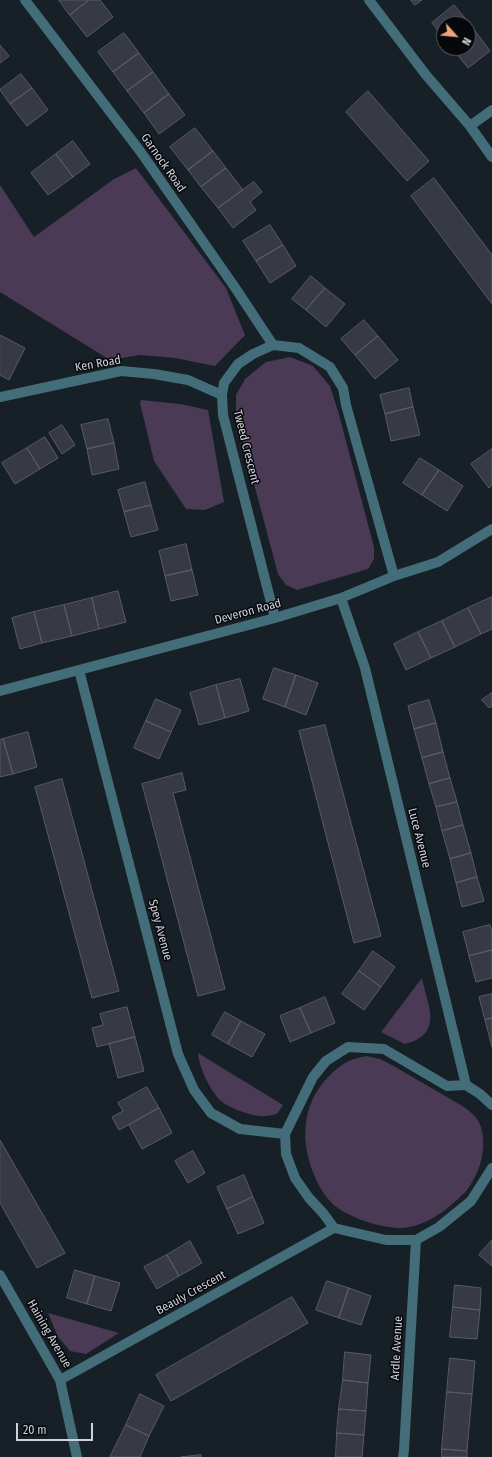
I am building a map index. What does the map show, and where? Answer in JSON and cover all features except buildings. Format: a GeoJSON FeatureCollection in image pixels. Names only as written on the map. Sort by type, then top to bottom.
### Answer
{"type":"FeatureCollection","features":[{"type":"Feature","properties":{"kind":"street","name":"Garnock Road"},"geometry":{"type":"LineString","coordinates":[[25,0],[140,151],[273,345]]}},
{"type":"Feature","properties":{"kind":"street"},"geometry":{"type":"LineString","coordinates":[[369,0],[426,74],[470,126],[492,157]]}},
{"type":"Feature","properties":{"kind":"street"},"geometry":{"type":"LineString","coordinates":[[470,126],[492,110]]}},
{"type":"Feature","properties":{"kind":"street","name":"Tweed Crescent"},"geometry":{"type":"LineString","coordinates":[[273,345],[253,354],[238,364],[224,383],[222,395],[223,415],[276,618]]}},
{"type":"Feature","properties":{"kind":"street"},"geometry":{"type":"LineString","coordinates":[[273,345],[299,348],[330,367],[343,388],[346,406],[394,576]]}},
{"type":"Feature","properties":{"kind":"street","name":"Ken Road"},"geometry":{"type":"LineString","coordinates":[[0,397],[121,371],[154,374],[188,380],[222,395]]}},
{"type":"Feature","properties":{"kind":"street","name":"Deveron Road"},"geometry":{"type":"LineString","coordinates":[[0,691],[276,618],[341,598],[394,576],[438,562],[492,528]]}},
{"type":"Feature","properties":{"kind":"street","name":"Luce Avenue"},"geometry":{"type":"LineString","coordinates":[[341,598],[364,668],[466,1085]]}},
{"type":"Feature","properties":{"kind":"street","name":"Spey Avenue"},"geometry":{"type":"LineString","coordinates":[[79,670],[178,1054],[194,1090],[211,1113],[240,1129],[285,1134]]}},
{"type":"Feature","properties":{"kind":"street"},"geometry":{"type":"LineString","coordinates":[[492,1105],[480,1094],[466,1085],[447,1086],[384,1049],[348,1047],[326,1061],[313,1077],[285,1134],[286,1154],[295,1178],[309,1198],[334,1228],[386,1240],[416,1240],[439,1227],[471,1201],[492,1168]]}},
{"type":"Feature","properties":{"kind":"street","name":"Beauly Crescent"},"geometry":{"type":"LineString","coordinates":[[60,1380],[334,1228]]}},
{"type":"Feature","properties":{"kind":"street","name":"Ardle Avenue"},"geometry":{"type":"LineString","coordinates":[[403,1457],[416,1240]]}},
{"type":"Feature","properties":{"kind":"street","name":"Haining Avenue"},"geometry":{"type":"LineString","coordinates":[[0,1275],[60,1380],[77,1457]]}},
{"type":"Feature","properties":{"kind":"shaded area"},"geometry":{"type":"Polygon","coordinates":[[[136,168],[226,288],[245,335],[215,366],[175,358],[140,355],[110,360],[0,292],[0,185],[34,237],[114,179],[136,168]]]}},
{"type":"Feature","properties":{"kind":"shaded area"},"geometry":{"type":"Polygon","coordinates":[[[290,357],[313,366],[330,386],[374,547],[374,559],[368,569],[297,590],[286,585],[278,574],[236,416],[236,395],[245,379],[266,362],[290,357]]]}},
{"type":"Feature","properties":{"kind":"shaded area"},"geometry":{"type":"Polygon","coordinates":[[[141,400],[180,404],[208,410],[224,502],[205,510],[186,509],[154,461],[140,403],[141,400]]]}},
{"type":"Feature","properties":{"kind":"shaded area"},"geometry":{"type":"Polygon","coordinates":[[[422,978],[430,1009],[429,1026],[425,1034],[405,1044],[381,1032],[422,978]]]}},
{"type":"Feature","properties":{"kind":"shaded area"},"geometry":{"type":"Polygon","coordinates":[[[198,1053],[283,1105],[277,1114],[258,1116],[224,1104],[217,1097],[206,1078],[200,1065],[198,1053]]]}},
{"type":"Feature","properties":{"kind":"shaded area"},"geometry":{"type":"Polygon","coordinates":[[[367,1056],[380,1059],[392,1065],[464,1107],[474,1116],[481,1127],[483,1135],[482,1158],[477,1173],[468,1188],[453,1204],[440,1214],[418,1225],[393,1228],[357,1218],[340,1210],[326,1196],[317,1181],[310,1164],[305,1138],[308,1112],[312,1100],[319,1088],[337,1069],[350,1061],[367,1056]]]}},
{"type":"Feature","properties":{"kind":"shaded area"},"geometry":{"type":"Polygon","coordinates":[[[48,1313],[119,1333],[86,1354],[70,1351],[58,1337],[48,1313]]]}}]}
